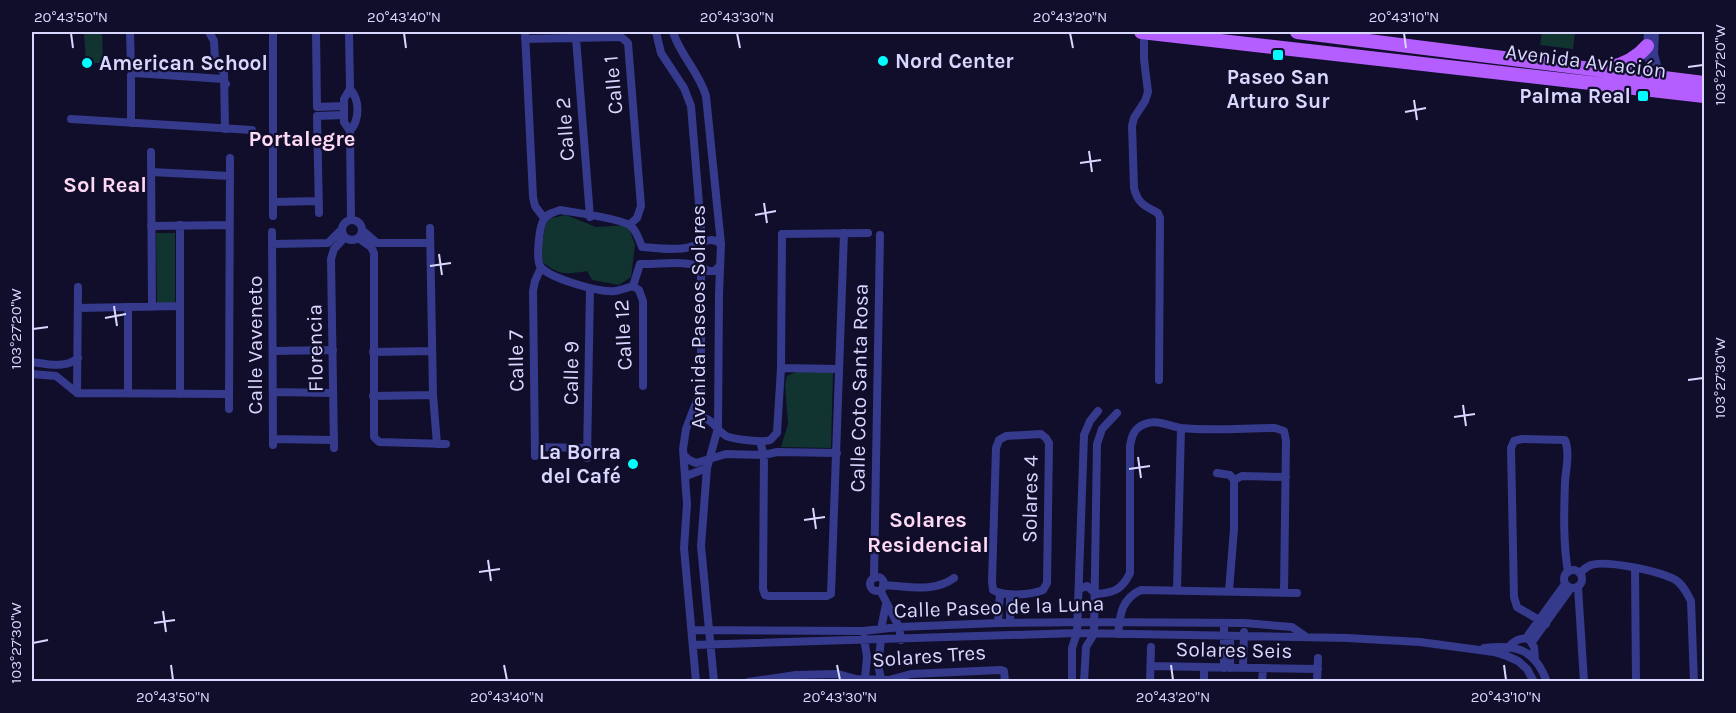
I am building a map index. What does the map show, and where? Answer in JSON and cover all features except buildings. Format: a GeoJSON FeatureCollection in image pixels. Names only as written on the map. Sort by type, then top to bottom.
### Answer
{"type":"FeatureCollection","features":[{"type":"Feature","properties":{"kind":"main road","name":"Avenida Aviación"},"geometry":{"type":"LineString","coordinates":[[1143,32],[1301,50],[1657,83],[1704,83]]}},
{"type":"Feature","properties":{"kind":"main road","name":"Avenida Aviación"},"geometry":{"type":"LineString","coordinates":[[1297,32],[1598,70],[1704,96]]}},
{"type":"Feature","properties":{"kind":"main road"},"geometry":{"type":"LineString","coordinates":[[1598,70],[1626,62],[1651,46]]}},
{"type":"Feature","properties":{"kind":"street"},"geometry":{"type":"LineString","coordinates":[[130,32],[131,69],[135,73],[223,79],[226,84]]}},
{"type":"Feature","properties":{"kind":"street"},"geometry":{"type":"LineString","coordinates":[[209,32],[214,41],[215,61],[214,74],[210,78]]}},
{"type":"Feature","properties":{"kind":"street"},"geometry":{"type":"LineString","coordinates":[[273,32],[273,216]]}},
{"type":"Feature","properties":{"kind":"street"},"geometry":{"type":"LineString","coordinates":[[316,32],[317,107],[344,105]]}},
{"type":"Feature","properties":{"kind":"street"},"geometry":{"type":"LineString","coordinates":[[349,32],[350,89],[354,94],[357,108],[357,122],[350,131]]}},
{"type":"Feature","properties":{"kind":"street","name":"Avenida Paseos Solares"},"geometry":{"type":"LineString","coordinates":[[656,32],[661,53],[684,88],[691,106],[701,244],[701,390],[684,435],[687,504],[684,548],[696,681]]}},
{"type":"Feature","properties":{"kind":"street","name":"Avenida Paseos Solares"},"geometry":{"type":"LineString","coordinates":[[673,32],[680,50],[698,76],[706,96],[721,244],[718,428],[707,468],[701,546],[714,681]]}},
{"type":"Feature","properties":{"kind":"street"},"geometry":{"type":"LineString","coordinates":[[1143,32],[1148,93],[1132,126],[1134,188],[1140,204],[1158,213],[1160,218],[1160,380]]}},
{"type":"Feature","properties":{"kind":"street"},"geometry":{"type":"LineString","coordinates":[[1297,32],[1301,50]]}},
{"type":"Feature","properties":{"kind":"street"},"geometry":{"type":"LineString","coordinates":[[1648,32],[1657,83]]}},
{"type":"Feature","properties":{"kind":"street"},"geometry":{"type":"LineString","coordinates":[[1651,46],[1654,32]]}},
{"type":"Feature","properties":{"kind":"street"},"geometry":{"type":"LineString","coordinates":[[525,35],[533,197],[535,206],[544,218],[560,210],[590,217],[618,220],[630,224],[638,235],[642,247],[688,248],[701,244],[707,239],[715,239],[721,244]]}},
{"type":"Feature","properties":{"kind":"street","name":"Calle 1"},"geometry":{"type":"LineString","coordinates":[[525,35],[576,38],[621,37],[628,43],[641,206],[636,218],[630,224]]}},
{"type":"Feature","properties":{"kind":"street","name":"Calle 2"},"geometry":{"type":"LineString","coordinates":[[576,38],[590,217]]}},
{"type":"Feature","properties":{"kind":"street"},"geometry":{"type":"LineString","coordinates":[[215,61],[224,72],[227,129]]}},
{"type":"Feature","properties":{"kind":"street"},"geometry":{"type":"LineString","coordinates":[[129,123],[131,75],[135,73]]}},
{"type":"Feature","properties":{"kind":"street"},"geometry":{"type":"LineString","coordinates":[[350,89],[346,93],[344,122],[350,131],[351,219]]}},
{"type":"Feature","properties":{"kind":"street"},"geometry":{"type":"LineString","coordinates":[[319,213],[317,116],[344,115]]}},
{"type":"Feature","properties":{"kind":"street"},"geometry":{"type":"LineString","coordinates":[[71,119],[252,130]]}},
{"type":"Feature","properties":{"kind":"street"},"geometry":{"type":"LineString","coordinates":[[151,152],[152,307]]}},
{"type":"Feature","properties":{"kind":"street"},"geometry":{"type":"LineString","coordinates":[[229,409],[230,158]]}},
{"type":"Feature","properties":{"kind":"street"},"geometry":{"type":"LineString","coordinates":[[151,172],[230,176]]}},
{"type":"Feature","properties":{"kind":"street"},"geometry":{"type":"LineString","coordinates":[[273,202],[319,201]]}},
{"type":"Feature","properties":{"kind":"street","name":"Calle 7"},"geometry":{"type":"LineString","coordinates":[[544,218],[539,244],[538,261],[541,268],[533,291],[535,452],[588,448]]}},
{"type":"Feature","properties":{"kind":"street"},"geometry":{"type":"LineString","coordinates":[[272,244],[328,243],[343,233],[346,221],[351,219],[361,225],[360,234],[374,252],[373,396],[376,441],[442,444],[434,395],[430,228]]}},
{"type":"Feature","properties":{"kind":"street"},"geometry":{"type":"LineString","coordinates":[[180,225],[180,394]]}},
{"type":"Feature","properties":{"kind":"street"},"geometry":{"type":"LineString","coordinates":[[152,226],[229,225]]}},
{"type":"Feature","properties":{"kind":"street","name":"Calle Vaveneto"},"geometry":{"type":"LineString","coordinates":[[272,232],[273,442],[334,444]]}},
{"type":"Feature","properties":{"kind":"street"},"geometry":{"type":"LineString","coordinates":[[343,233],[349,239],[360,234]]}},
{"type":"Feature","properties":{"kind":"street","name":"Florencia"},"geometry":{"type":"LineString","coordinates":[[334,444],[331,259],[343,233]]}},
{"type":"Feature","properties":{"kind":"street"},"geometry":{"type":"LineString","coordinates":[[760,442],[764,455],[763,589],[765,595],[827,596],[832,590],[844,233]]}},
{"type":"Feature","properties":{"kind":"street"},"geometry":{"type":"LineString","coordinates":[[690,421],[704,417],[729,437],[760,442],[770,440],[777,433],[781,368],[782,234],[868,233]]}},
{"type":"Feature","properties":{"kind":"street"},"geometry":{"type":"LineString","coordinates":[[360,234],[377,243],[429,243]]}},
{"type":"Feature","properties":{"kind":"street","name":"Calle Coto Santa Rosa"},"geometry":{"type":"LineString","coordinates":[[880,235],[874,578],[870,582],[871,588],[875,591],[881,588],[886,604],[899,627],[900,640]]}},
{"type":"Feature","properties":{"kind":"street"},"geometry":{"type":"LineString","coordinates":[[541,268],[590,288],[614,291],[633,286],[640,264],[684,263],[702,267],[708,272],[715,271],[720,265]]}},
{"type":"Feature","properties":{"kind":"street","name":"Calle 12"},"geometry":{"type":"LineString","coordinates":[[633,286],[639,290],[643,301],[643,386]]}},
{"type":"Feature","properties":{"kind":"street"},"geometry":{"type":"LineString","coordinates":[[77,393],[78,287]]}},
{"type":"Feature","properties":{"kind":"street","name":"Calle 9"},"geometry":{"type":"LineString","coordinates":[[587,458],[590,288]]}},
{"type":"Feature","properties":{"kind":"street"},"geometry":{"type":"LineString","coordinates":[[78,308],[180,306]]}},
{"type":"Feature","properties":{"kind":"street"},"geometry":{"type":"LineString","coordinates":[[128,307],[128,393]]}},
{"type":"Feature","properties":{"kind":"street"},"geometry":{"type":"LineString","coordinates":[[273,351],[333,350]]}},
{"type":"Feature","properties":{"kind":"street"},"geometry":{"type":"LineString","coordinates":[[373,352],[432,351]]}},
{"type":"Feature","properties":{"kind":"street"},"geometry":{"type":"LineString","coordinates":[[32,363],[62,365],[73,363],[78,358]]}},
{"type":"Feature","properties":{"kind":"street"},"geometry":{"type":"LineString","coordinates":[[781,368],[839,369]]}},
{"type":"Feature","properties":{"kind":"street"},"geometry":{"type":"LineString","coordinates":[[32,374],[57,376],[77,393],[229,394]]}},
{"type":"Feature","properties":{"kind":"street"},"geometry":{"type":"LineString","coordinates":[[32,380],[50,380],[57,376]]}},
{"type":"Feature","properties":{"kind":"street"},"geometry":{"type":"LineString","coordinates":[[273,392],[333,393]]}},
{"type":"Feature","properties":{"kind":"street"},"geometry":{"type":"LineString","coordinates":[[373,396],[434,395]]}},
{"type":"Feature","properties":{"kind":"street"},"geometry":{"type":"LineString","coordinates":[[1072,681],[1072,648],[1078,622],[1084,435],[1090,421],[1098,411]]}},
{"type":"Feature","properties":{"kind":"street"},"geometry":{"type":"LineString","coordinates":[[1084,681],[1086,647],[1094,634],[1096,480],[1099,434],[1117,413]]}},
{"type":"Feature","properties":{"kind":"street"},"geometry":{"type":"LineString","coordinates":[[1147,590],[1138,587],[1130,573],[1130,446],[1133,432],[1143,424],[1155,422],[1181,428],[1281,429],[1284,431],[1286,477],[1284,592]]}},
{"type":"Feature","properties":{"kind":"street"},"geometry":{"type":"LineString","coordinates":[[1177,590],[1181,428]]}},
{"type":"Feature","properties":{"kind":"street","name":"Solares 4"},"geometry":{"type":"LineString","coordinates":[[1041,435],[1049,443],[1047,583],[1043,590],[1036,593],[1010,594],[1000,594],[993,590],[992,582],[996,448],[999,440],[1005,436],[1041,435]]}},
{"type":"Feature","properties":{"kind":"street"},"geometry":{"type":"LineString","coordinates":[[726,454],[729,437]]}},
{"type":"Feature","properties":{"kind":"street"},"geometry":{"type":"LineString","coordinates":[[1542,622],[1517,607],[1514,597],[1511,448],[1514,441],[1522,439],[1565,440],[1567,447],[1565,484],[1568,572]]}},
{"type":"Feature","properties":{"kind":"street"},"geometry":{"type":"LineString","coordinates":[[684,455],[696,463],[726,454],[837,453]]}},
{"type":"Feature","properties":{"kind":"street"},"geometry":{"type":"LineString","coordinates":[[686,476],[707,468]]}},
{"type":"Feature","properties":{"kind":"street"},"geometry":{"type":"LineString","coordinates":[[1217,474],[1230,476],[1234,480]]}},
{"type":"Feature","properties":{"kind":"street"},"geometry":{"type":"LineString","coordinates":[[1234,480],[1242,476],[1286,477]]}},
{"type":"Feature","properties":{"kind":"street"},"geometry":{"type":"LineString","coordinates":[[1083,479],[1096,480]]}},
{"type":"Feature","properties":{"kind":"street"},"geometry":{"type":"LineString","coordinates":[[1229,591],[1234,529],[1234,480]]}},
{"type":"Feature","properties":{"kind":"street"},"geometry":{"type":"LineString","coordinates":[[1580,573],[1585,568],[1597,564],[1635,568],[1675,579],[1686,591],[1691,601],[1694,681]]}},
{"type":"Feature","properties":{"kind":"street"},"geometry":{"type":"LineString","coordinates":[[1635,568],[1636,681]]}},
{"type":"Feature","properties":{"kind":"street"},"geometry":{"type":"LineString","coordinates":[[1529,640],[1571,586],[1582,579],[1580,573],[1574,570],[1568,572],[1564,577],[1571,586],[1584,681]]}},
{"type":"Feature","properties":{"kind":"street"},"geometry":{"type":"LineString","coordinates":[[1078,590],[1087,586],[1096,594],[1111,592],[1121,588],[1130,573]]}},
{"type":"Feature","properties":{"kind":"street"},"geometry":{"type":"LineString","coordinates":[[881,588],[935,588],[954,578]]}},
{"type":"Feature","properties":{"kind":"street"},"geometry":{"type":"LineString","coordinates":[[1118,634],[1121,609],[1132,594],[1147,590],[1297,592]]}},
{"type":"Feature","properties":{"kind":"street","name":"Solares 4"},"geometry":{"type":"LineString","coordinates":[[998,623],[1000,594]]}},
{"type":"Feature","properties":{"kind":"street"},"geometry":{"type":"LineString","coordinates":[[1010,594],[1010,623]]}},
{"type":"Feature","properties":{"kind":"street"},"geometry":{"type":"LineString","coordinates":[[882,629],[886,604]]}},
{"type":"Feature","properties":{"kind":"street","name":"Calle Paseo de la Luna"},"geometry":{"type":"LineString","coordinates":[[692,630],[863,631],[899,627],[998,623],[1244,623],[1292,627],[1305,636]]}},
{"type":"Feature","properties":{"kind":"street"},"geometry":{"type":"LineString","coordinates":[[1224,623],[1234,636],[1234,668]]}},
{"type":"Feature","properties":{"kind":"street"},"geometry":{"type":"LineString","coordinates":[[1234,668],[1234,636],[1244,623]]}},
{"type":"Feature","properties":{"kind":"street"},"geometry":{"type":"LineString","coordinates":[[863,631],[867,657],[865,679]]}},
{"type":"Feature","properties":{"kind":"street","name":"Calle Paseo de la Luna"},"geometry":{"type":"LineString","coordinates":[[693,645],[1077,633],[1305,636],[1419,642],[1476,649],[1518,661],[1527,669],[1534,681]]}},
{"type":"Feature","properties":{"kind":"street"},"geometry":{"type":"LineString","coordinates":[[1507,656],[1509,646],[1521,638],[1529,640],[1535,650],[1535,660]]}},
{"type":"Feature","properties":{"kind":"street"},"geometry":{"type":"LineString","coordinates":[[881,640],[878,665],[881,679]]}},
{"type":"Feature","properties":{"kind":"street"},"geometry":{"type":"LineString","coordinates":[[1509,646],[1522,649],[1535,660],[1547,681]]}},
{"type":"Feature","properties":{"kind":"street","name":"Calle Paseo de la Luna"},"geometry":{"type":"LineString","coordinates":[[1476,649],[1509,646]]}},
{"type":"Feature","properties":{"kind":"street"},"geometry":{"type":"LineString","coordinates":[[1150,681],[1151,647]]}},
{"type":"Feature","properties":{"kind":"street"},"geometry":{"type":"LineString","coordinates":[[1317,681],[1318,658]]}},
{"type":"Feature","properties":{"kind":"street","name":"Solares Seis"},"geometry":{"type":"LineString","coordinates":[[1150,666],[1318,669]]}},
{"type":"Feature","properties":{"kind":"street"},"geometry":{"type":"LineString","coordinates":[[1204,667],[1204,681]]}},
{"type":"Feature","properties":{"kind":"street"},"geometry":{"type":"LineString","coordinates":[[1262,681],[1263,668]]}},
{"type":"Feature","properties":{"kind":"street","name":"Solares Tres"},"geometry":{"type":"LineString","coordinates":[[747,681],[838,674],[846,679],[903,679],[911,674],[1000,670],[1004,671],[1005,681]]}},
{"type":"Feature","properties":{"kind":"street"},"geometry":{"type":"LineString","coordinates":[[953,671],[953,681]]}},
{"type":"Feature","properties":{"kind":"green space"},"geometry":{"type":"Polygon","coordinates":[[[84,32],[102,32],[103,63],[86,63],[84,32]]]}},
{"type":"Feature","properties":{"kind":"green space"},"geometry":{"type":"Polygon","coordinates":[[[1542,32],[1575,32],[1573,49],[1540,45],[1542,32]]]}},
{"type":"Feature","properties":{"kind":"green space"},"geometry":{"type":"Polygon","coordinates":[[[566,215],[596,227],[628,225],[635,245],[631,277],[619,285],[592,280],[587,271],[572,273],[556,271],[539,259],[547,219],[566,215]]]}},
{"type":"Feature","properties":{"kind":"green space"},"geometry":{"type":"Polygon","coordinates":[[[156,233],[175,233],[175,304],[157,303],[156,233]]]}},
{"type":"Feature","properties":{"kind":"green space"},"geometry":{"type":"Polygon","coordinates":[[[800,370],[833,372],[831,448],[781,447],[788,424],[785,385],[787,376],[800,370]]]}},
{"type":"Feature","properties":{"kind":"place","name":"Paseo San Arturo Sur"},"geometry":{"type":"Point","coordinates":[1278,55]}},
{"type":"Feature","properties":{"kind":"place","name":"Nord Center"},"geometry":{"type":"Point","coordinates":[883,61]}},
{"type":"Feature","properties":{"kind":"place","name":"American School"},"geometry":{"type":"Point","coordinates":[87,63]}},
{"type":"Feature","properties":{"kind":"place","name":"Palma Real"},"geometry":{"type":"Point","coordinates":[1643,96]}},
{"type":"Feature","properties":{"kind":"place","name":"La Borra del Café"},"geometry":{"type":"Point","coordinates":[633,464]}},
{"type":"Feature","properties":{"kind":"district","name":"Portalegre"},"geometry":{"type":"Point","coordinates":[302,138]}},
{"type":"Feature","properties":{"kind":"district","name":"Sol Real"},"geometry":{"type":"Point","coordinates":[105,184]}},
{"type":"Feature","properties":{"kind":"district","name":"Solares Residencial"},"geometry":{"type":"Point","coordinates":[928,532]}}]}
